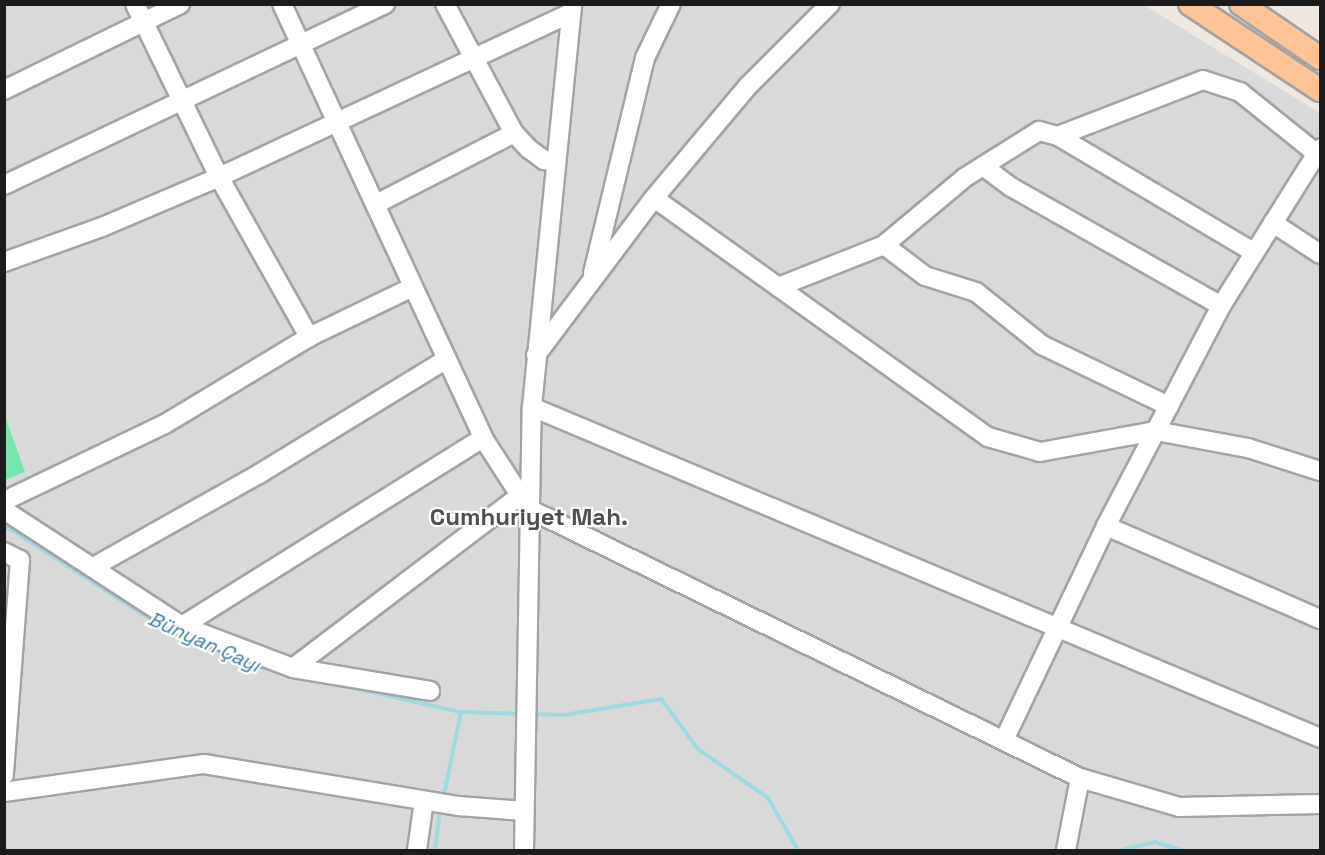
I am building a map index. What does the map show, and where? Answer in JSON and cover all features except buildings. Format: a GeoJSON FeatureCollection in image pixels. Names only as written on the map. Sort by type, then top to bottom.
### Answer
{"type":"FeatureCollection","features":[{"type":"Feature","properties":{"kind":"main road"},"geometry":{"type":"LineString","coordinates":[[1190,4],[1320,90]]}},
{"type":"Feature","properties":{"kind":"main road"},"geometry":{"type":"LineString","coordinates":[[1241,4],[1320,58]]}},
{"type":"Feature","properties":{"kind":"street"},"geometry":{"type":"LineString","coordinates":[[135,4],[181,104],[219,177],[309,337]]}},
{"type":"Feature","properties":{"kind":"street"},"geometry":{"type":"LineString","coordinates":[[4,90],[180,4]]}},
{"type":"Feature","properties":{"kind":"street"},"geometry":{"type":"LineString","coordinates":[[282,4],[483,438],[524,502],[1080,778],[1179,807],[1320,804]]}},
{"type":"Feature","properties":{"kind":"street"},"geometry":{"type":"LineString","coordinates":[[4,185],[181,104],[385,4]]}},
{"type":"Feature","properties":{"kind":"street"},"geometry":{"type":"LineString","coordinates":[[445,4],[514,133],[529,149],[544,160],[554,161]]}},
{"type":"Feature","properties":{"kind":"street"},"geometry":{"type":"LineString","coordinates":[[591,281],[645,58],[671,4]]}},
{"type":"Feature","properties":{"kind":"street"},"geometry":{"type":"LineString","coordinates":[[535,357],[654,198],[748,86],[830,4]]}},
{"type":"Feature","properties":{"kind":"street"},"geometry":{"type":"LineString","coordinates":[[4,262],[102,227],[219,177],[474,59],[572,9]]}},
{"type":"Feature","properties":{"kind":"street"},"geometry":{"type":"LineString","coordinates":[[524,850],[526,714],[524,502],[554,161],[572,9]]}},
{"type":"Feature","properties":{"kind":"street"},"geometry":{"type":"LineString","coordinates":[[1004,740],[1106,526],[1221,306],[1252,251],[1273,223],[1318,151],[1240,92],[1203,80],[1058,135]]}},
{"type":"Feature","properties":{"kind":"street"},"geometry":{"type":"LineString","coordinates":[[778,287],[884,245],[983,166],[1039,131],[1058,135],[1252,251]]}},
{"type":"Feature","properties":{"kind":"street"},"geometry":{"type":"LineString","coordinates":[[376,204],[514,133]]}},
{"type":"Feature","properties":{"kind":"street"},"geometry":{"type":"LineString","coordinates":[[983,166],[1011,187],[1221,306]]}},
{"type":"Feature","properties":{"kind":"street"},"geometry":{"type":"LineString","coordinates":[[654,198],[988,437],[1040,452],[1156,431],[1248,448],[1320,471]]}},
{"type":"Feature","properties":{"kind":"street"},"geometry":{"type":"LineString","coordinates":[[1273,223],[1320,255]]}},
{"type":"Feature","properties":{"kind":"street"},"geometry":{"type":"LineString","coordinates":[[884,245],[925,276],[976,292],[1042,345],[1169,405]]}},
{"type":"Feature","properties":{"kind":"street"},"geometry":{"type":"LineString","coordinates":[[4,501],[165,424],[309,337],[413,286]]}},
{"type":"Feature","properties":{"kind":"street"},"geometry":{"type":"LineString","coordinates":[[95,566],[259,474],[447,359]]}},
{"type":"Feature","properties":{"kind":"street"},"geometry":{"type":"LineString","coordinates":[[532,407],[1320,738]]}},
{"type":"Feature","properties":{"kind":"street"},"geometry":{"type":"LineString","coordinates":[[182,626],[483,438]]}},
{"type":"Feature","properties":{"kind":"street"},"geometry":{"type":"LineString","coordinates":[[293,668],[524,502]]}},
{"type":"Feature","properties":{"kind":"street"},"geometry":{"type":"LineString","coordinates":[[4,510],[95,566],[182,626],[293,668],[430,691]]}},
{"type":"Feature","properties":{"kind":"street"},"geometry":{"type":"LineString","coordinates":[[1106,526],[1320,620]]}},
{"type":"Feature","properties":{"kind":"street"},"geometry":{"type":"LineString","coordinates":[[4,552],[20,560],[4,775]]}},
{"type":"Feature","properties":{"kind":"street"},"geometry":{"type":"LineString","coordinates":[[4,792],[204,764],[458,806],[524,811]]}},
{"type":"Feature","properties":{"kind":"street"},"geometry":{"type":"LineString","coordinates":[[1066,850],[1080,778]]}},
{"type":"Feature","properties":{"kind":"street"},"geometry":{"type":"LineString","coordinates":[[417,850],[427,801]]}},
{"type":"Feature","properties":{"kind":"shaded area"},"geometry":{"type":"Polygon","coordinates":[[[5,5],[1144,5],[1320,113],[1320,850],[5,850],[5,5]]]}},
{"type":"Feature","properties":{"kind":"green space"},"geometry":{"type":"Polygon","coordinates":[[[5,416],[25,472],[4,480],[5,416]]]}},
{"type":"Feature","properties":{"kind":"waterway","name":"Bünyan Çayı"},"geometry":{"type":"LineString","coordinates":[[4,525],[155,622],[250,665],[461,712],[523,714]]}},
{"type":"Feature","properties":{"kind":"waterway"},"geometry":{"type":"LineString","coordinates":[[533,714],[564,715],[661,699],[698,749],[768,798],[798,850]]}},
{"type":"Feature","properties":{"kind":"waterway"},"geometry":{"type":"LineString","coordinates":[[443,799],[461,712]]}},
{"type":"Feature","properties":{"kind":"waterway"},"geometry":{"type":"LineString","coordinates":[[435,850],[440,809]]}},
{"type":"Feature","properties":{"kind":"waterway"},"geometry":{"type":"LineString","coordinates":[[1121,850],[1155,842],[1181,850]]}},
{"type":"Feature","properties":{"kind":"district","name":"Cumhuriyet Mah."},"geometry":{"type":"Point","coordinates":[529,517]}}]}
